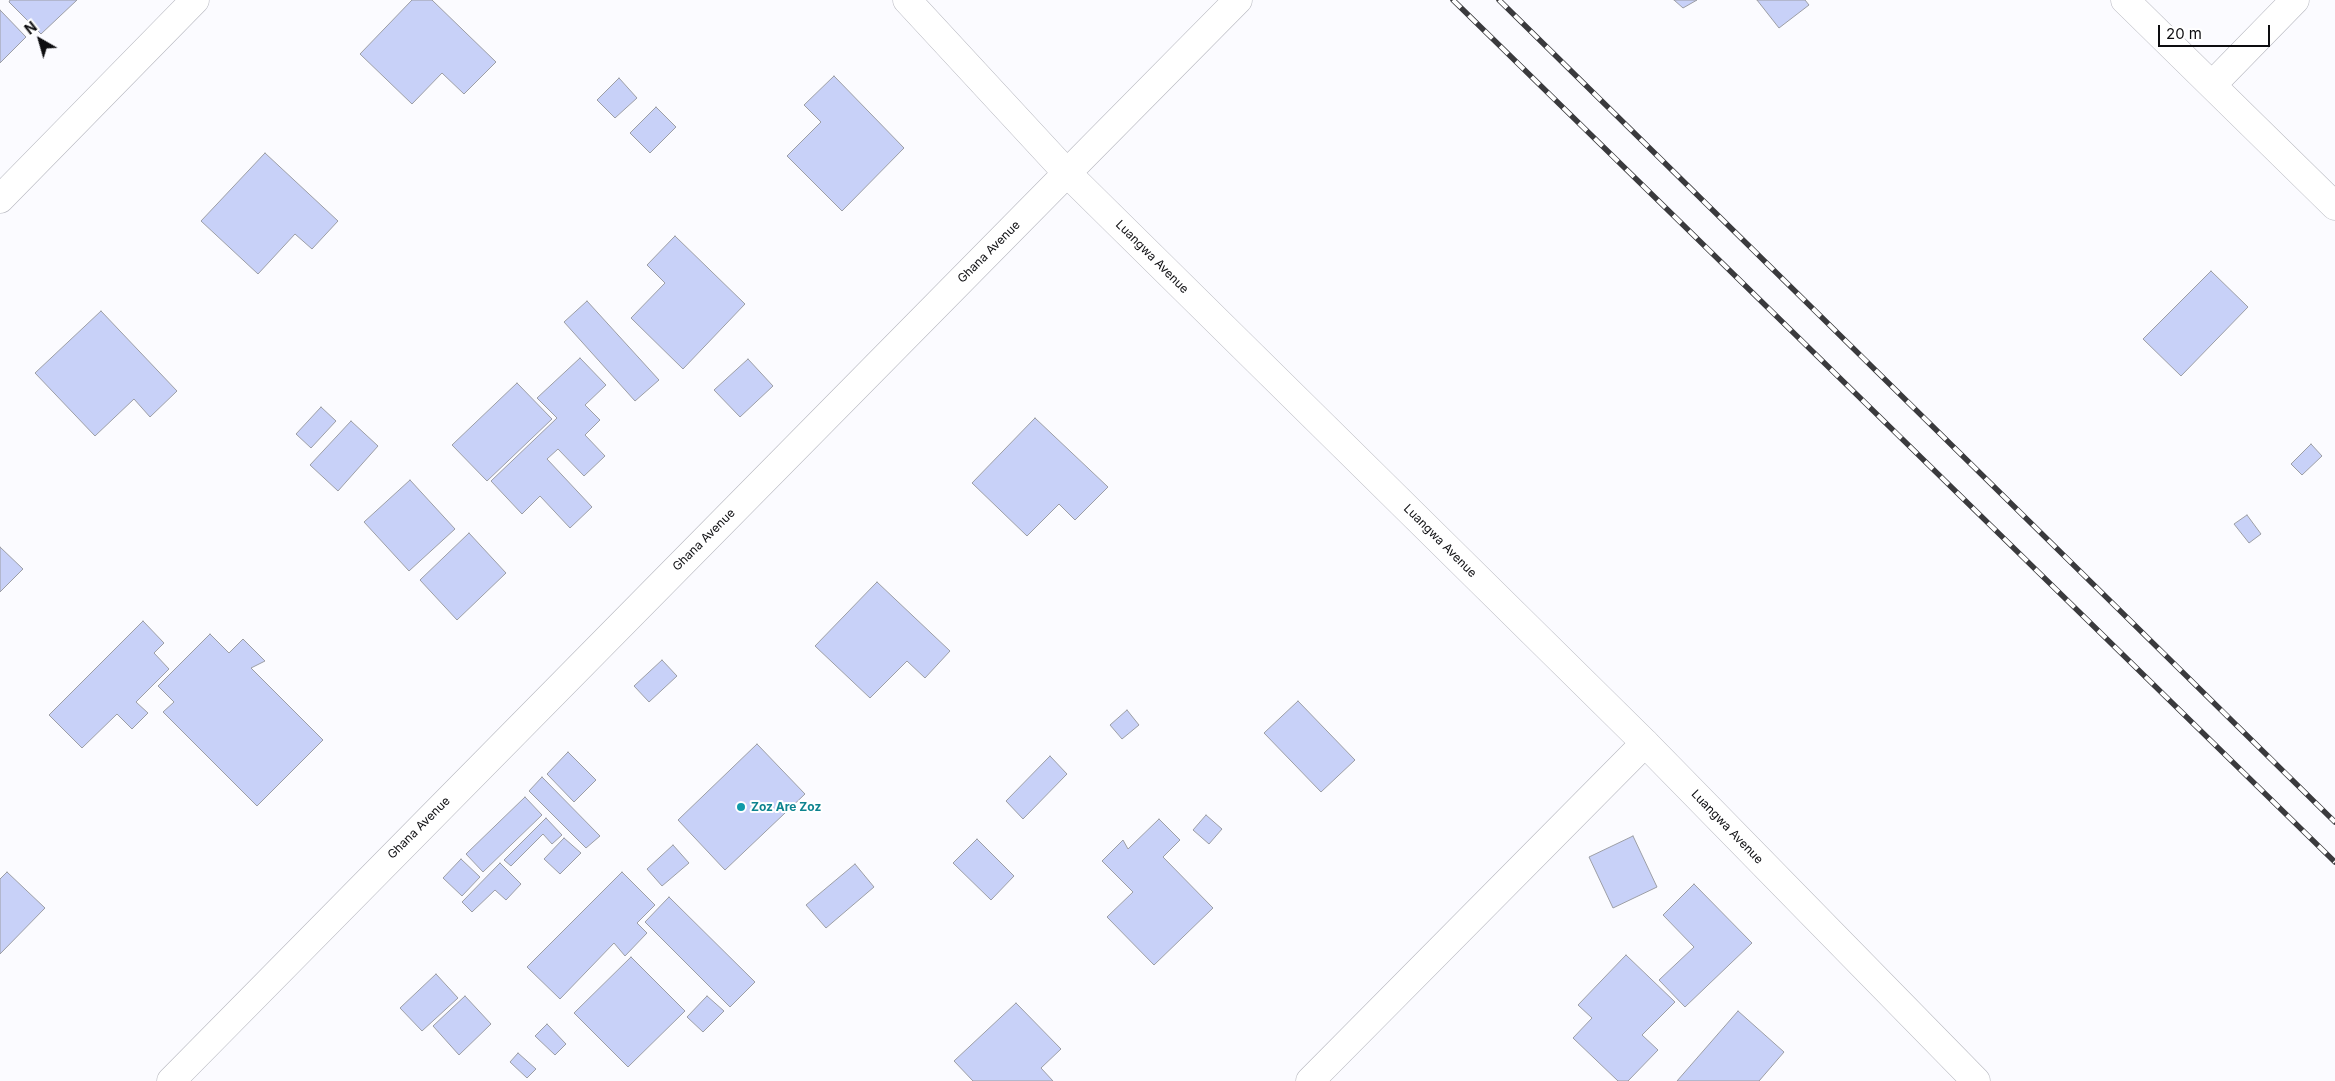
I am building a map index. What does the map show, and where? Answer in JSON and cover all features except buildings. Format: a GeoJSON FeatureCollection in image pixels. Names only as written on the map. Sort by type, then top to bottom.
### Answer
{"type":"FeatureCollection","features":[{"type":"Feature","properties":{"kind":"street"},"geometry":{"type":"LineString","coordinates":[[0,199],[195,0]]}},
{"type":"Feature","properties":{"kind":"street","name":"Luangwa Avenue"},"geometry":{"type":"LineString","coordinates":[[907,0],[1067,173],[1645,743],[1976,1081]]}},
{"type":"Feature","properties":{"kind":"street","name":"Ghana Avenue"},"geometry":{"type":"LineString","coordinates":[[171,1081],[1238,0]]}},
{"type":"Feature","properties":{"kind":"street"},"geometry":{"type":"LineString","coordinates":[[2126,0],[2335,206]]}},
{"type":"Feature","properties":{"kind":"street"},"geometry":{"type":"LineString","coordinates":[[2212,85],[2295,0]]}},
{"type":"Feature","properties":{"kind":"street"},"geometry":{"type":"LineString","coordinates":[[1310,1081],[1645,743]]}},
{"type":"Feature","properties":{"kind":"railway"},"geometry":{"type":"LineString","coordinates":[[1453,0],[2335,862]]}},
{"type":"Feature","properties":{"kind":"railway"},"geometry":{"type":"LineString","coordinates":[[1499,0],[2335,822]]}},
{"type":"Feature","properties":{"kind":"place","name":"Zoz Are Zoz"},"geometry":{"type":"Point","coordinates":[741,807]}}]}
